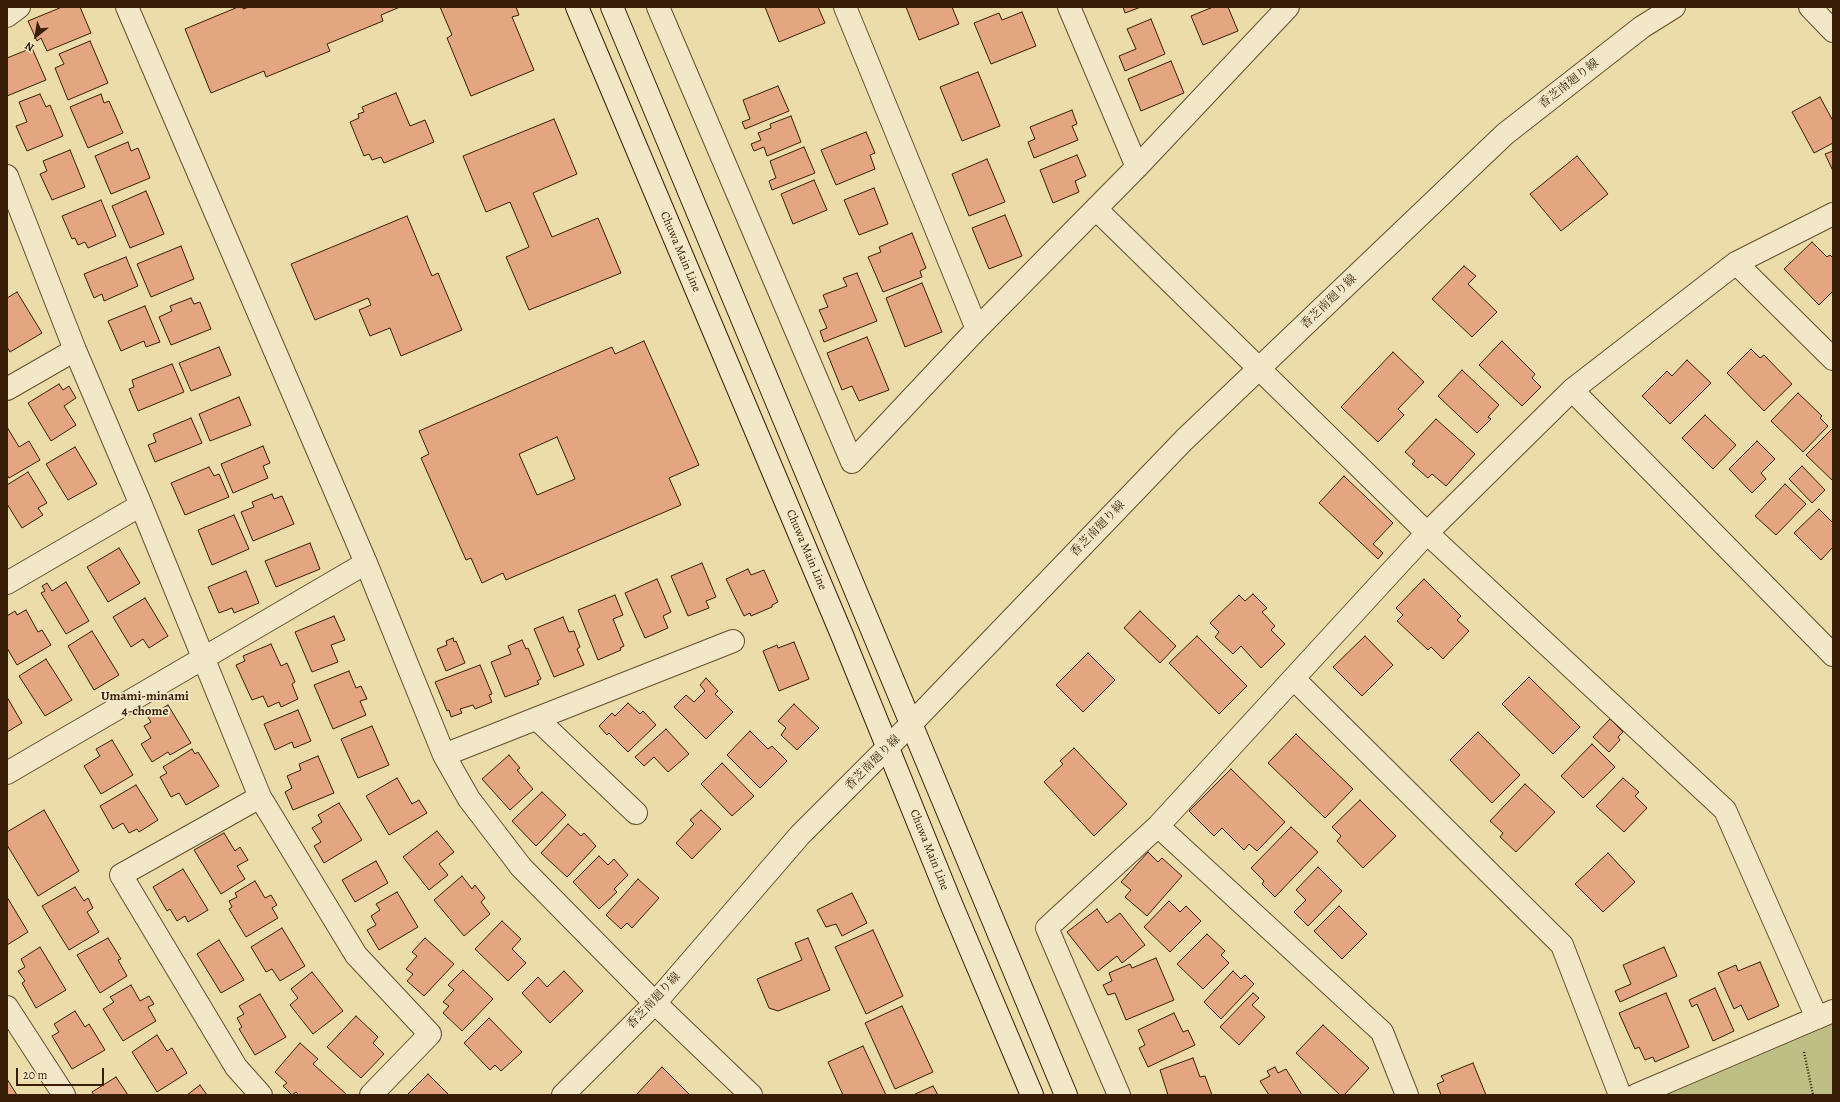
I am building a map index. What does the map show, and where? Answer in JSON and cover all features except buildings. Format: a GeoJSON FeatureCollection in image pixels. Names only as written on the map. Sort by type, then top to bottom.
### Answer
{"type":"FeatureCollection","features":[{"type":"Feature","properties":{"kind":"street"},"geometry":{"type":"LineString","coordinates":[[7,16],[19,7]]}},
{"type":"Feature","properties":{"kind":"street"},"geometry":{"type":"LineString","coordinates":[[127,7],[366,563],[444,755],[469,799],[521,867],[655,1003],[751,1095]]}},
{"type":"Feature","properties":{"kind":"street","name":"Chuwa Main Line"},"geometry":{"type":"LineString","coordinates":[[577,7],[842,635],[887,749],[1032,1095]]}},
{"type":"Feature","properties":{"kind":"street"},"geometry":{"type":"LineString","coordinates":[[612,7],[910,726],[951,817],[1066,1095]]}},
{"type":"Feature","properties":{"kind":"street"},"geometry":{"type":"LineString","coordinates":[[658,7],[852,462],[977,330],[1137,167],[1281,10]]}},
{"type":"Feature","properties":{"kind":"street"},"geometry":{"type":"LineString","coordinates":[[845,7],[977,330]]}},
{"type":"Feature","properties":{"kind":"street"},"geometry":{"type":"LineString","coordinates":[[1069,7],[1137,167]]}},
{"type":"Feature","properties":{"kind":"street","name":"香芝南廻り線"},"geometry":{"type":"LineString","coordinates":[[563,1095],[655,1003],[800,836],[910,726],[1184,440],[1505,134],[1642,27],[1674,7]]}},
{"type":"Feature","properties":{"kind":"street"},"geometry":{"type":"LineString","coordinates":[[1810,7],[1833,32]]}},
{"type":"Feature","properties":{"kind":"street"},"geometry":{"type":"LineString","coordinates":[[7,176],[75,350],[141,505],[260,797],[356,955],[430,1034],[371,1095]]}},
{"type":"Feature","properties":{"kind":"street"},"geometry":{"type":"LineString","coordinates":[[1096,209],[1427,533],[1725,810],[1825,1015],[1636,1095]]}},
{"type":"Feature","properties":{"kind":"street"},"geometry":{"type":"LineString","coordinates":[[1119,1095],[1047,928],[1158,826],[1427,533],[1572,390],[1736,263],[1833,214]]}},
{"type":"Feature","properties":{"kind":"street"},"geometry":{"type":"LineString","coordinates":[[1736,263],[1833,359]]}},
{"type":"Feature","properties":{"kind":"street"},"geometry":{"type":"LineString","coordinates":[[7,390],[75,350]]}},
{"type":"Feature","properties":{"kind":"street"},"geometry":{"type":"LineString","coordinates":[[1572,390],[1833,654]]}},
{"type":"Feature","properties":{"kind":"street"},"geometry":{"type":"LineString","coordinates":[[7,582],[141,505]]}},
{"type":"Feature","properties":{"kind":"street"},"geometry":{"type":"LineString","coordinates":[[7,773],[366,563]]}},
{"type":"Feature","properties":{"kind":"street"},"geometry":{"type":"LineString","coordinates":[[444,755],[733,641]]}},
{"type":"Feature","properties":{"kind":"street"},"geometry":{"type":"LineString","coordinates":[[1294,679],[1562,945],[1620,1095]]}},
{"type":"Feature","properties":{"kind":"street"},"geometry":{"type":"LineString","coordinates":[[537,719],[636,813]]}},
{"type":"Feature","properties":{"kind":"street"},"geometry":{"type":"LineString","coordinates":[[260,797],[121,874],[236,1067],[261,1095]]}},
{"type":"Feature","properties":{"kind":"street"},"geometry":{"type":"LineString","coordinates":[[1158,826],[1382,1032],[1407,1095]]}},
{"type":"Feature","properties":{"kind":"street"},"geometry":{"type":"LineString","coordinates":[[7,1007],[64,1095]]}},
{"type":"Feature","properties":{"kind":"path"},"geometry":{"type":"LineString","coordinates":[[1802,1045],[1813,1095]]}},
{"type":"Feature","properties":{"kind":"green space"},"geometry":{"type":"Polygon","coordinates":[[[1833,1024],[1833,1095],[1667,1095],[1801,1038],[1833,1024]]]}},
{"type":"Feature","properties":{"kind":"district","name":"Umami-minami 4-chome"},"geometry":{"type":"Point","coordinates":[145,704]}}]}
